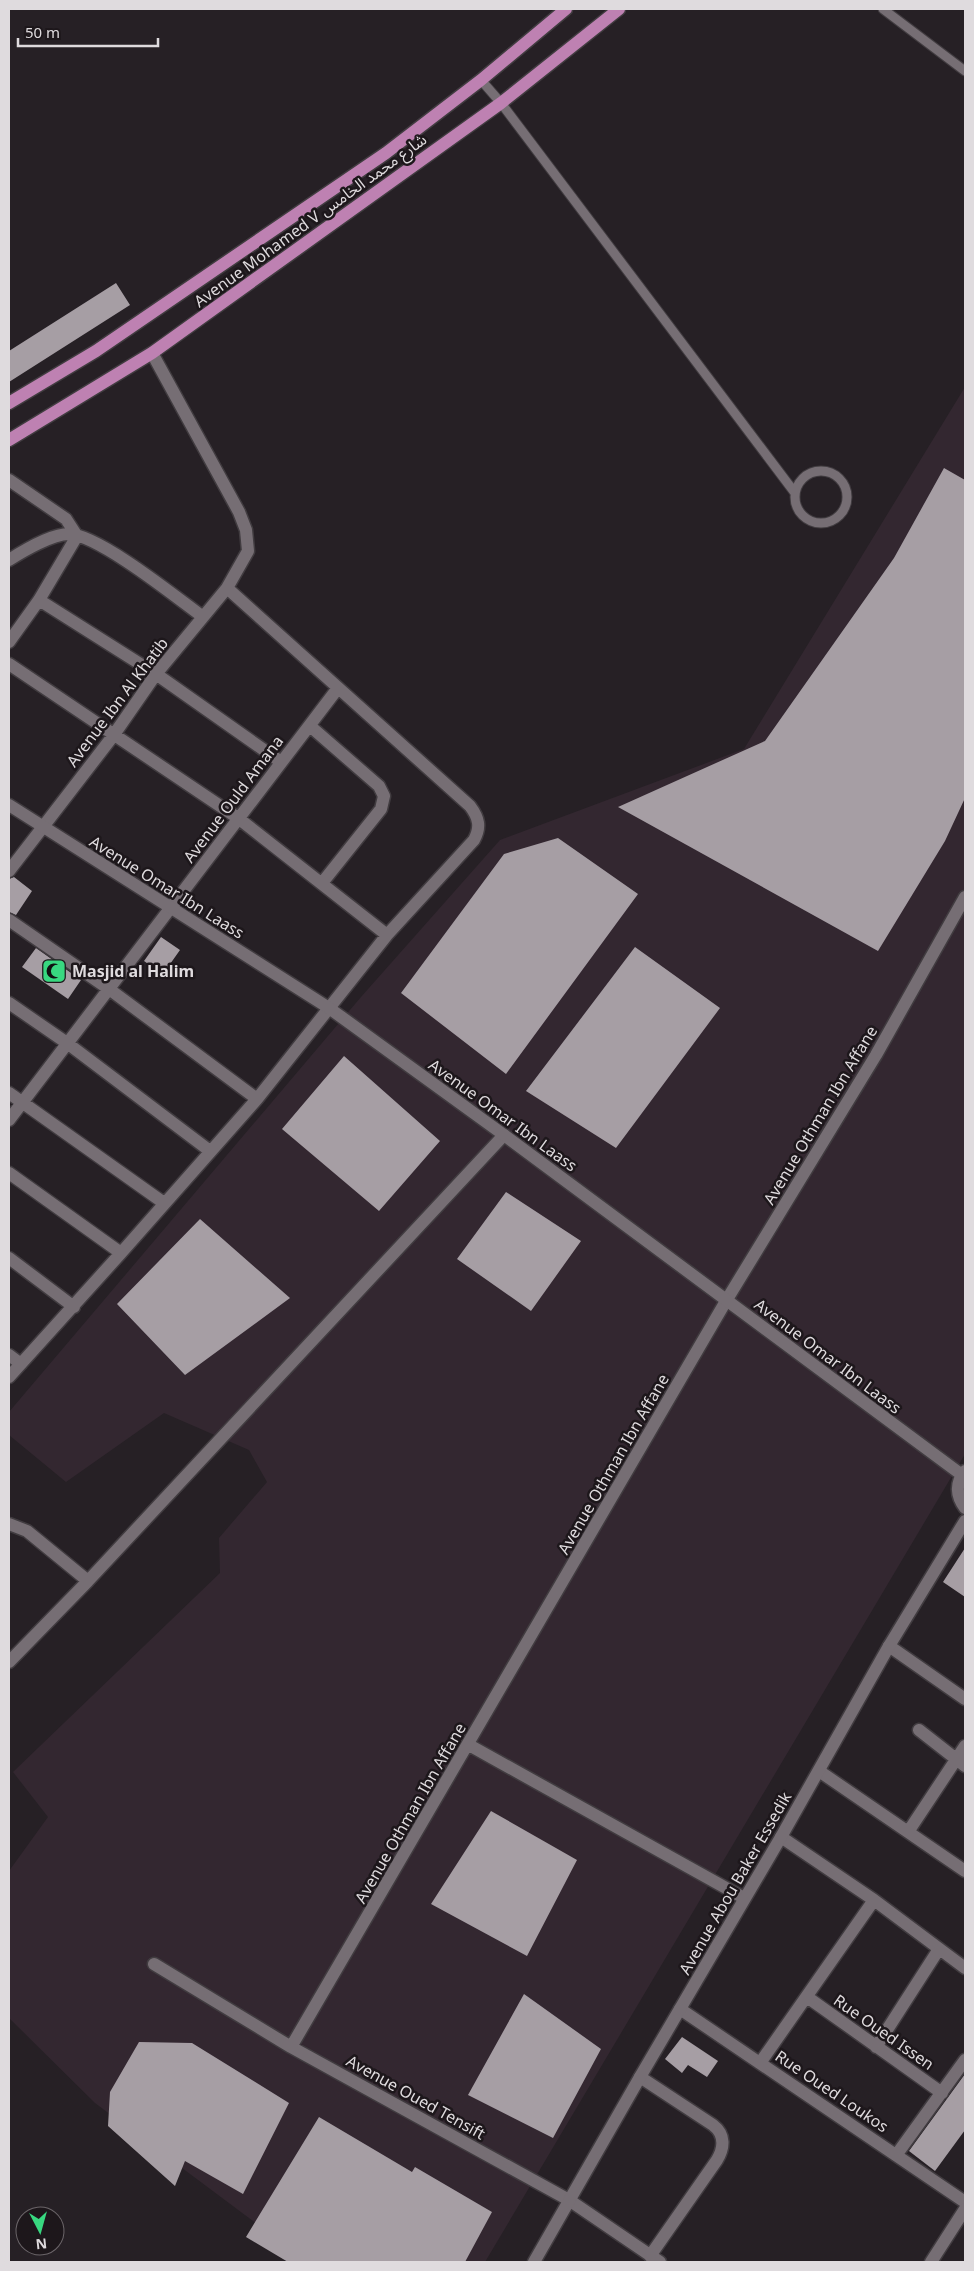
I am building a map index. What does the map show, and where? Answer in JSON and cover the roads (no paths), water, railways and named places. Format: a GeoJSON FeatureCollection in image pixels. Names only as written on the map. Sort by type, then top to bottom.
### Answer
{"type":"FeatureCollection","features":[{"type":"Feature","properties":{"kind":"main road","name":"Avenue Mohamed V شارع محمد الخامس"},"geometry":{"type":"LineString","coordinates":[[12,398],[96,352],[386,153],[481,80],[566,9]]}},
{"type":"Feature","properties":{"kind":"main road","name":"Avenue Mohamed V شارع محمد الخامس"},"geometry":{"type":"LineString","coordinates":[[9,440],[152,353],[502,102],[619,9]]}},
{"type":"Feature","properties":{"kind":"street","name":"Avenue Ibn Al Khatib"},"geometry":{"type":"LineString","coordinates":[[9,871],[113,736],[156,674],[227,588],[248,552],[246,530],[239,512],[152,353]]}},
{"type":"Feature","properties":{"kind":"street"},"geometry":{"type":"LineString","coordinates":[[9,480],[66,519],[77,536]]}},
{"type":"Feature","properties":{"kind":"street"},"geometry":{"type":"LineString","coordinates":[[9,560],[60,535],[83,537],[132,565],[203,617]]}},
{"type":"Feature","properties":{"kind":"street"},"geometry":{"type":"LineString","coordinates":[[9,642],[39,600],[77,536]]}},
{"type":"Feature","properties":{"kind":"street"},"geometry":{"type":"LineString","coordinates":[[9,1377],[74,1307],[257,1099],[387,935],[474,840],[479,824],[477,815],[470,806],[227,588]]}},
{"type":"Feature","properties":{"kind":"street"},"geometry":{"type":"LineString","coordinates":[[39,600],[156,674],[280,762]]}},
{"type":"Feature","properties":{"kind":"street"},"geometry":{"type":"LineString","coordinates":[[9,664],[113,736],[238,818],[387,935]]}},
{"type":"Feature","properties":{"kind":"street","name":"Avenue Ould Amana"},"geometry":{"type":"LineString","coordinates":[[9,1120],[338,688]]}},
{"type":"Feature","properties":{"kind":"street"},"geometry":{"type":"LineString","coordinates":[[310,726],[379,786],[384,796],[381,809],[322,883]]}},
{"type":"Feature","properties":{"kind":"street","name":"Avenue Omar Ibn Laass"},"geometry":{"type":"LineString","coordinates":[[9,805],[329,1008],[504,1135],[726,1301],[964,1473]]}},
{"type":"Feature","properties":{"kind":"street","name":"Avenue Othman Ibn Affane"},"geometry":{"type":"LineString","coordinates":[[291,2047],[469,1745],[726,1301],[876,1055],[965,897]]}},
{"type":"Feature","properties":{"kind":"street"},"geometry":{"type":"LineString","coordinates":[[9,920],[109,989],[257,1099]]}},
{"type":"Feature","properties":{"kind":"street"},"geometry":{"type":"LineString","coordinates":[[9,1004],[68,1043],[210,1151]]}},
{"type":"Feature","properties":{"kind":"street"},"geometry":{"type":"LineString","coordinates":[[9,1092],[164,1203]]}},
{"type":"Feature","properties":{"kind":"street"},"geometry":{"type":"LineString","coordinates":[[9,1662],[88,1581],[504,1135]]}},
{"type":"Feature","properties":{"kind":"street"},"geometry":{"type":"LineString","coordinates":[[9,1173],[121,1253]]}},
{"type":"Feature","properties":{"kind":"street"},"geometry":{"type":"LineString","coordinates":[[9,1258],[74,1307]]}},
{"type":"Feature","properties":{"kind":"street"},"geometry":{"type":"LineString","coordinates":[[9,1355],[21,1364]]}},
{"type":"Feature","properties":{"kind":"street"},"geometry":{"type":"LineString","coordinates":[[964,1473],[958,1491],[960,1500],[965,1508]]}},
{"type":"Feature","properties":{"kind":"street","name":"Avenue Abou Baker Essedik"},"geometry":{"type":"LineString","coordinates":[[534,2262],[781,1837],[889,1646],[965,1520]]}},
{"type":"Feature","properties":{"kind":"street"},"geometry":{"type":"LineString","coordinates":[[9,1524],[27,1531],[88,1581]]}},
{"type":"Feature","properties":{"kind":"street"},"geometry":{"type":"LineString","coordinates":[[889,1646],[965,1699]]}},
{"type":"Feature","properties":{"kind":"street"},"geometry":{"type":"LineString","coordinates":[[919,1730],[961,1763]]}},
{"type":"Feature","properties":{"kind":"street"},"geometry":{"type":"LineString","coordinates":[[469,1745],[744,1898]]}},
{"type":"Feature","properties":{"kind":"street"},"geometry":{"type":"LineString","coordinates":[[908,1832],[961,1763],[965,1746]]}},
{"type":"Feature","properties":{"kind":"street"},"geometry":{"type":"LineString","coordinates":[[819,1771],[965,1870]]}},
{"type":"Feature","properties":{"kind":"street"},"geometry":{"type":"LineString","coordinates":[[781,1837],[874,1900],[965,1968]]}},
{"type":"Feature","properties":{"kind":"street"},"geometry":{"type":"LineString","coordinates":[[760,2063],[874,1900]]}},
{"type":"Feature","properties":{"kind":"street"},"geometry":{"type":"LineString","coordinates":[[876,2046],[939,1949]]}},
{"type":"Feature","properties":{"kind":"street","name":"Avenue Oued Tensift"},"geometry":{"type":"LineString","coordinates":[[154,1964],[291,2047],[569,2200],[655,2260]]}},
{"type":"Feature","properties":{"kind":"street","name":"Rue Oued Issen"},"geometry":{"type":"LineString","coordinates":[[807,1997],[942,2093]]}},
{"type":"Feature","properties":{"kind":"street","name":"Rue Oued Loukos"},"geometry":{"type":"LineString","coordinates":[[680,2009],[897,2154],[965,2202]]}},
{"type":"Feature","properties":{"kind":"street"},"geometry":{"type":"LineString","coordinates":[[897,2154],[965,2060]]}},
{"type":"Feature","properties":{"kind":"street"},"geometry":{"type":"LineString","coordinates":[[640,2077],[713,2125],[722,2135],[723,2140],[723,2147],[717,2160],[655,2260]]}},
{"type":"Feature","properties":{"kind":"street"},"geometry":{"type":"LineString","coordinates":[[931,2262],[965,2209]]}},
{"type":"Feature","properties":{"kind":"lane"},"geometry":{"type":"LineString","coordinates":[[883,9],[965,71]]}},
{"type":"Feature","properties":{"kind":"lane"},"geometry":{"type":"LineString","coordinates":[[481,80],[502,102],[795,493],[796,506],[804,518],[817,523],[830,522],[841,514],[847,502],[846,488],[838,477],[826,471],[812,473],[801,480],[795,493]]}},
{"type":"Feature","properties":{"kind":"place","name":"Masjid al Halim"},"geometry":{"type":"Point","coordinates":[54,971]}}]}
